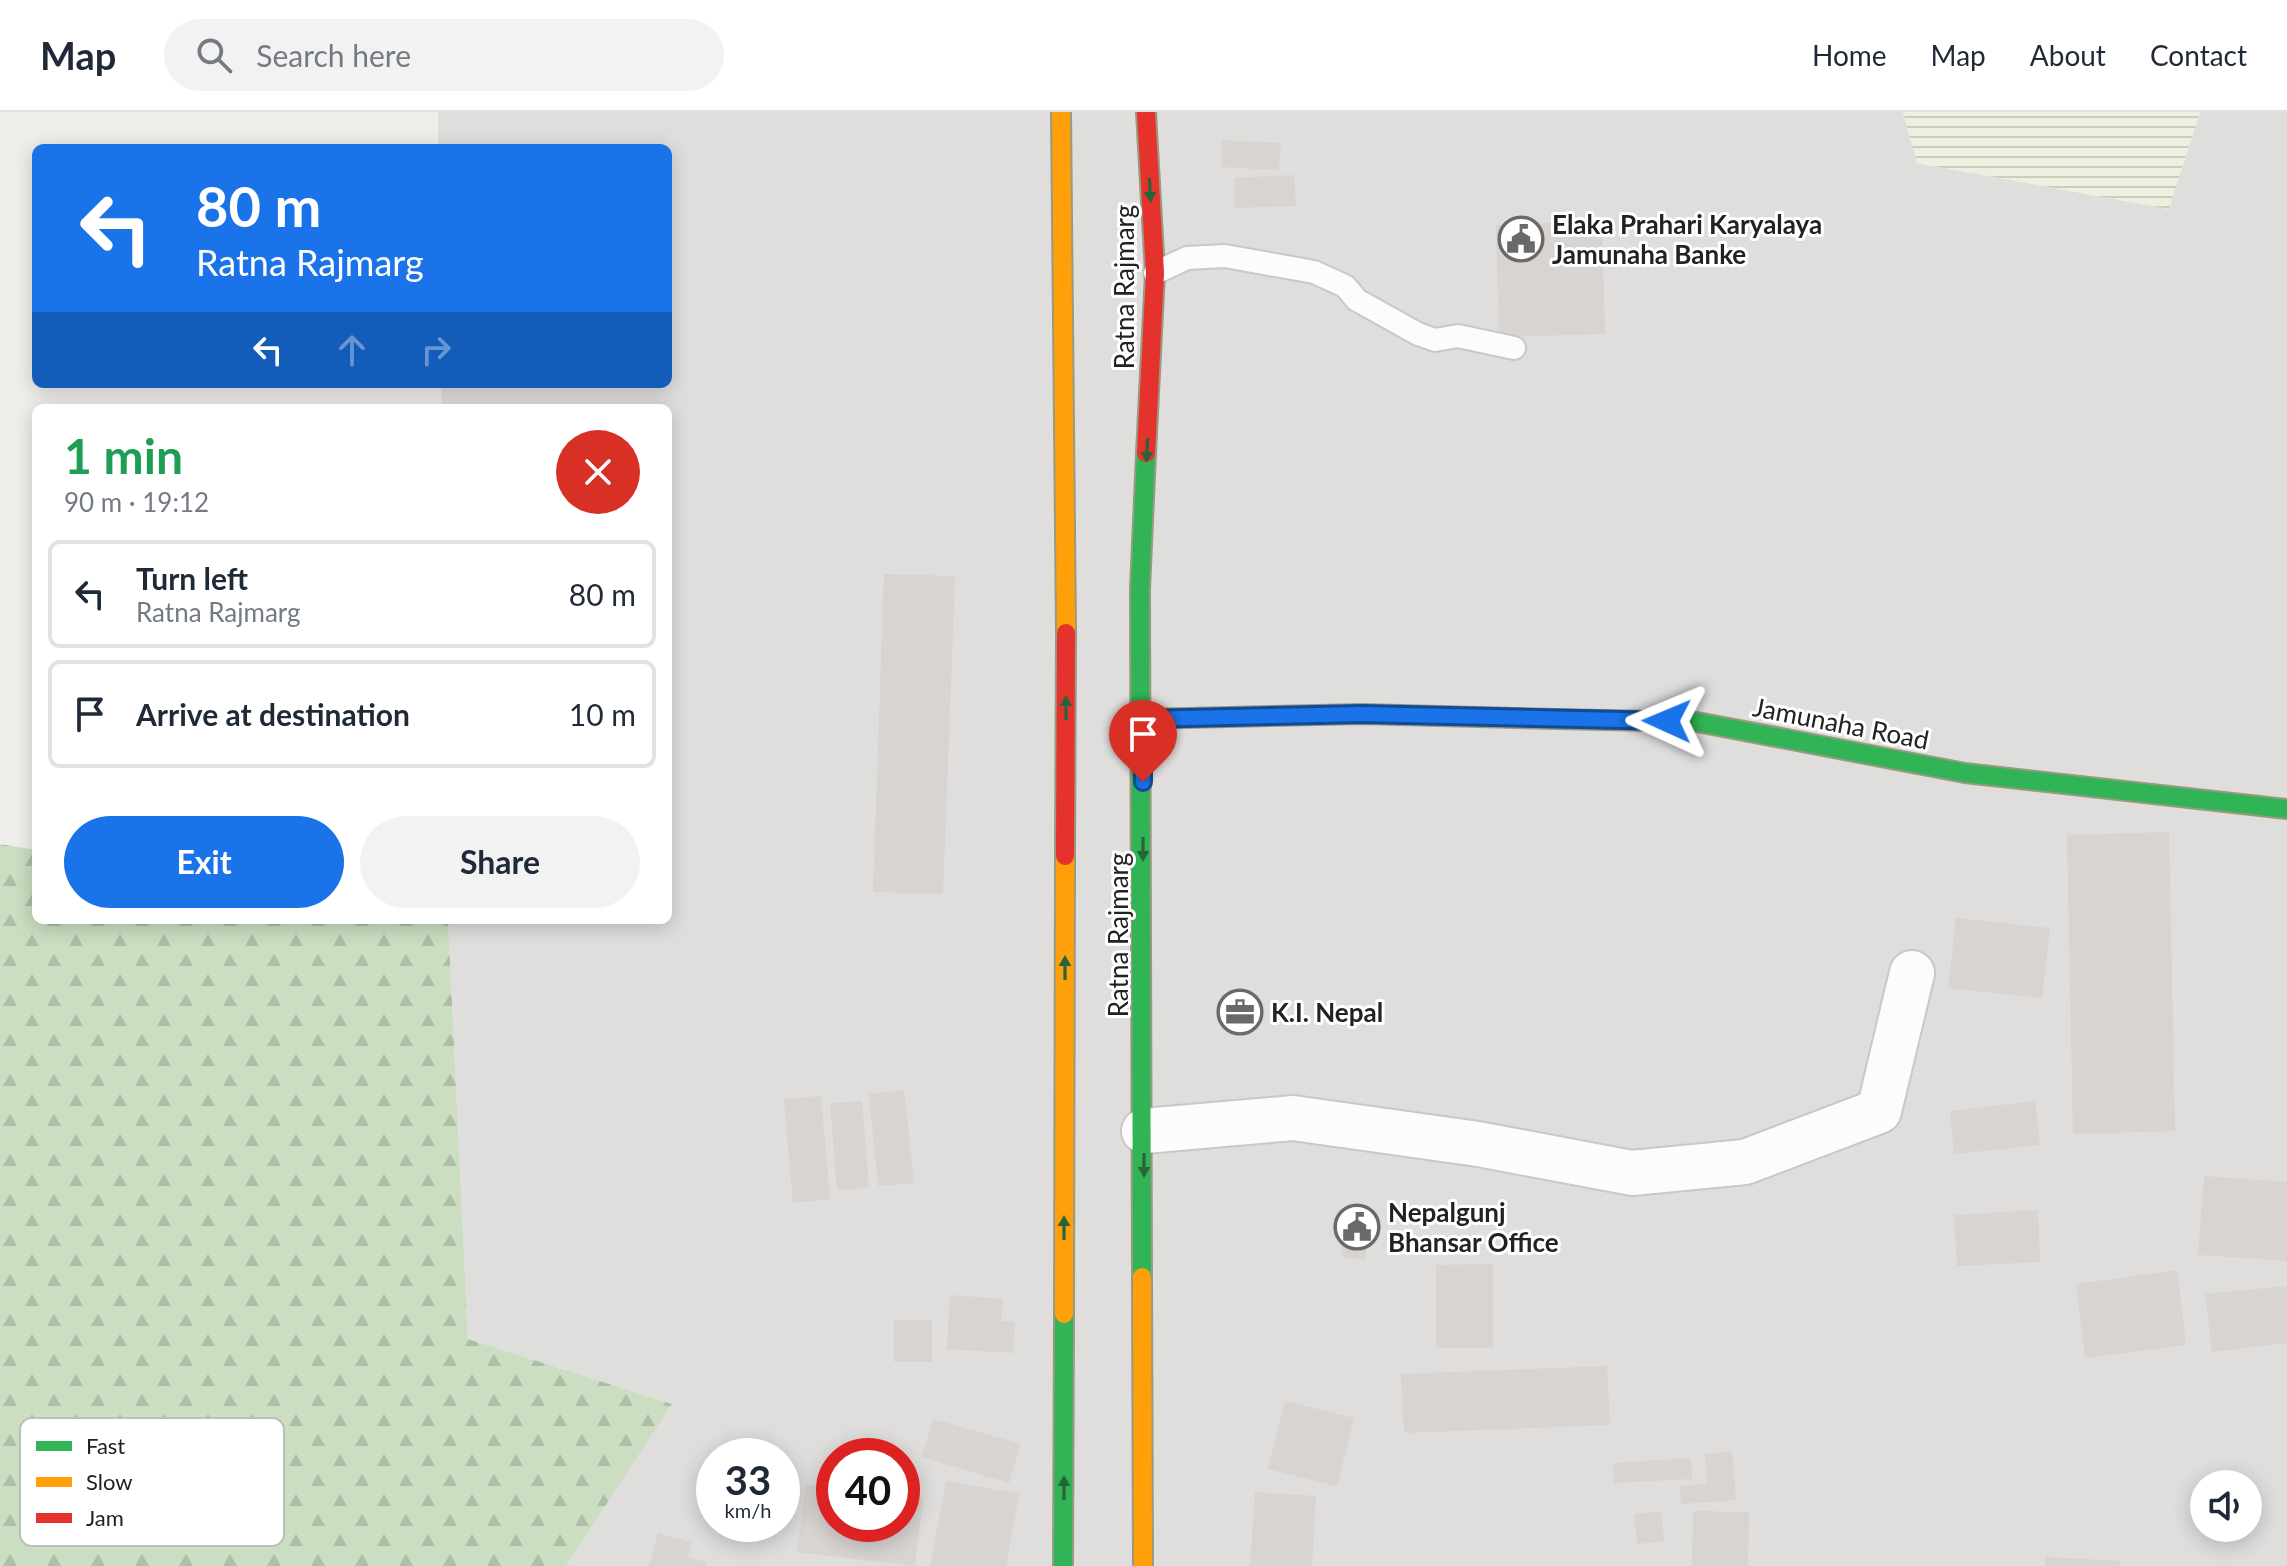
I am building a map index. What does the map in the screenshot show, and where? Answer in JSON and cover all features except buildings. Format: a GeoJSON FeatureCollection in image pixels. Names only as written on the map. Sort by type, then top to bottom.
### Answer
{"type":"FeatureCollection","features":[{"type":"Feature","properties":{"kind":"main road","name":"Ratna Rajmarg"},"geometry":{"type":"LineString","coordinates":[[1061,112],[1066,689],[1063,1566]]}},
{"type":"Feature","properties":{"kind":"main road","name":"Ratna Rajmarg"},"geometry":{"type":"LineString","coordinates":[[1143,1566],[1143,719],[1140,589],[1155,273],[1146,112]]}},
{"type":"Feature","properties":{"kind":"main road","name":"Jamunaha Road"},"geometry":{"type":"LineString","coordinates":[[1143,719],[1362,714],[1697,722],[1965,773],[2287,809]]}},
{"type":"Feature","properties":{"kind":"street"},"geometry":{"type":"LineString","coordinates":[[1144,1131],[1293,1118],[1478,1144],[1632,1173],[1745,1162],[1879,1111],[1912,973]]}},
{"type":"Feature","properties":{"kind":"lane"},"geometry":{"type":"LineString","coordinates":[[1155,273],[1187,258],[1225,256],[1314,272],[1345,286],[1357,300],[1418,334],[1435,340],[1458,336],[1514,348]]}},
{"type":"Feature","properties":{"kind":"shaded area"},"geometry":{"type":"Polygon","coordinates":[[[438,112],[1903,112],[1917,163],[2169,209],[2200,112],[2287,112],[2287,1566],[566,1566],[672,1404],[468,1339],[448,924],[672,924],[672,404],[442,404],[441,388],[672,388],[672,144],[438,144],[438,112]]]}},
{"type":"Feature","properties":{"kind":"green space"},"geometry":{"type":"Polygon","coordinates":[[[1903,112],[2200,112],[2169,209],[1917,163],[1903,112]]]}},
{"type":"Feature","properties":{"kind":"green space"},"geometry":{"type":"Polygon","coordinates":[[[0,844],[32,849],[32,924],[448,924],[468,1339],[672,1404],[566,1566],[0,1566],[0,844]]]}},
{"type":"Feature","properties":{"kind":"traffic: fast"},"geometry":{"type":"LineString","coordinates":[[1142,1277],[1140,589],[1146,453]]}},
{"type":"Feature","properties":{"kind":"traffic: fast"},"geometry":{"type":"LineString","coordinates":[[1557,719],[1697,722],[1965,773],[2287,809]]}},
{"type":"Feature","properties":{"kind":"traffic: fast"},"geometry":{"type":"LineString","coordinates":[[1063,1566],[1064,1314]]}},
{"type":"Feature","properties":{"kind":"traffic: slow"},"geometry":{"type":"LineString","coordinates":[[1061,112],[1066,633]]}},
{"type":"Feature","properties":{"kind":"traffic: slow"},"geometry":{"type":"LineString","coordinates":[[1064,1314],[1065,856]]}},
{"type":"Feature","properties":{"kind":"traffic: slow"},"geometry":{"type":"LineString","coordinates":[[1142,1277],[1143,1566]]}},
{"type":"Feature","properties":{"kind":"traffic: jam"},"geometry":{"type":"LineString","coordinates":[[1146,112],[1155,273],[1146,453]]}},
{"type":"Feature","properties":{"kind":"traffic: jam"},"geometry":{"type":"LineString","coordinates":[[1065,856],[1066,633]]}},
{"type":"Feature","properties":{"kind":"traffic: jam"},"geometry":{"type":"LineString","coordinates":[[1143,719],[1362,714],[1557,719]]}},
{"type":"Feature","properties":{"kind":"place","name":"Elaka Prahari Karyalaya Jamunaha Banke"},"geometry":{"type":"Point","coordinates":[1521,239]}},
{"type":"Feature","properties":{"kind":"place","name":"K.I. Nepal"},"geometry":{"type":"Point","coordinates":[1240,1012]}},
{"type":"Feature","properties":{"kind":"place","name":"Nepalgunj Bhansar Office"},"geometry":{"type":"Point","coordinates":[1357,1227]}},
{"type":"Feature","properties":{"kind":"route"},"geometry":{"type":"LineString","coordinates":[[1143,782],[1143,719],[1362,714],[1667,721]]}}]}
